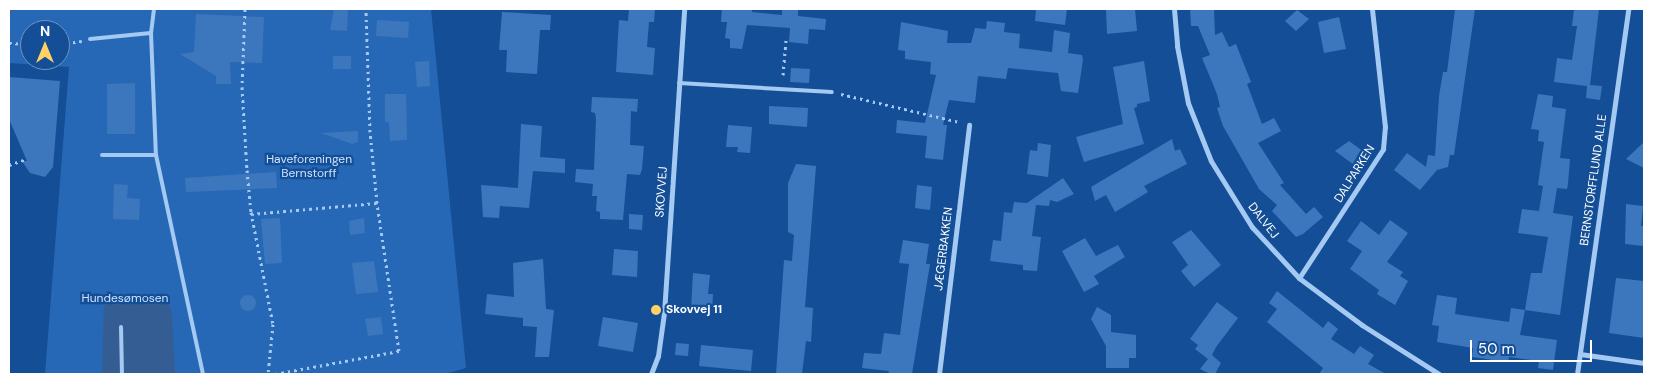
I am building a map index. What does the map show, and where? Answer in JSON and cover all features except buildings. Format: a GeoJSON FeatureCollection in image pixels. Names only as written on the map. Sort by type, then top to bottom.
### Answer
{"type":"FeatureCollection","features":[{"type":"Feature","properties":{"kind":"street","name":"SKOVVEJ"},"geometry":{"type":"LineString","coordinates":[[651,374],[658,356],[664,313],[684,9]]}},
{"type":"Feature","properties":{"kind":"street","name":"DALVEJ"},"geometry":{"type":"LineString","coordinates":[[1174,9],[1177,46],[1188,103],[1211,162],[1252,227],[1299,278],[1362,325],[1439,374]]}},
{"type":"Feature","properties":{"kind":"street","name":"DALPARKEN"},"geometry":{"type":"LineString","coordinates":[[1299,278],[1383,149],[1385,127],[1372,9]]}},
{"type":"Feature","properties":{"kind":"street","name":"BERNSTORFFLUND ALLE"},"geometry":{"type":"LineString","coordinates":[[1576,374],[1628,9]]}},
{"type":"Feature","properties":{"kind":"street","name":"JÆGERBAKKEN"},"geometry":{"type":"LineString","coordinates":[[939,374],[969,126]]}},
{"type":"Feature","properties":{"kind":"street"},"geometry":{"type":"LineString","coordinates":[[1580,354],[1644,363]]}},
{"type":"Feature","properties":{"kind":"lane"},"geometry":{"type":"LineString","coordinates":[[154,9],[151,33],[156,156],[203,374]]}},
{"type":"Feature","properties":{"kind":"lane"},"geometry":{"type":"LineString","coordinates":[[90,39],[151,33]]}},
{"type":"Feature","properties":{"kind":"lane"},"geometry":{"type":"LineString","coordinates":[[679,83],[832,92]]}},
{"type":"Feature","properties":{"kind":"lane"},"geometry":{"type":"LineString","coordinates":[[102,156],[156,156]]}},
{"type":"Feature","properties":{"kind":"lane"},"geometry":{"type":"LineString","coordinates":[[121,327],[122,374]]}},
{"type":"Feature","properties":{"kind":"path"},"geometry":{"type":"LineString","coordinates":[[245,9],[242,87],[252,214],[272,324],[268,374]]}},
{"type":"Feature","properties":{"kind":"path"},"geometry":{"type":"LineString","coordinates":[[275,374],[399,351],[377,203],[370,132],[366,9]]}},
{"type":"Feature","properties":{"kind":"path"},"geometry":{"type":"LineString","coordinates":[[70,42],[90,39]]}},
{"type":"Feature","properties":{"kind":"path"},"geometry":{"type":"LineString","coordinates":[[782,75],[786,40]]}},
{"type":"Feature","properties":{"kind":"path"},"geometry":{"type":"LineString","coordinates":[[832,92],[969,126]]}},
{"type":"Feature","properties":{"kind":"path"},"geometry":{"type":"LineString","coordinates":[[9,165],[26,159]]}},
{"type":"Feature","properties":{"kind":"path"},"geometry":{"type":"LineString","coordinates":[[252,214],[377,203]]}},
{"type":"Feature","properties":{"kind":"green space","name":"Haveforeningen Bernstorff"},"geometry":{"type":"Polygon","coordinates":[[[9,9],[431,9],[466,368],[445,374],[45,374],[70,70],[70,20],[20,20],[20,64],[9,63],[9,9]]]}},
{"type":"Feature","properties":{"kind":"shaded area"},"geometry":{"type":"Polygon","coordinates":[[[158,299],[167,302],[172,312],[175,374],[102,374],[104,305],[158,299]]]}},
{"type":"Feature","properties":{"kind":"place","name":"Skovvej 11"},"geometry":{"type":"Point","coordinates":[656,310]}},
{"type":"Feature","properties":{"kind":"park label","name":"Hundesømosen"},"geometry":{"type":"Point","coordinates":[125,299]}}]}
